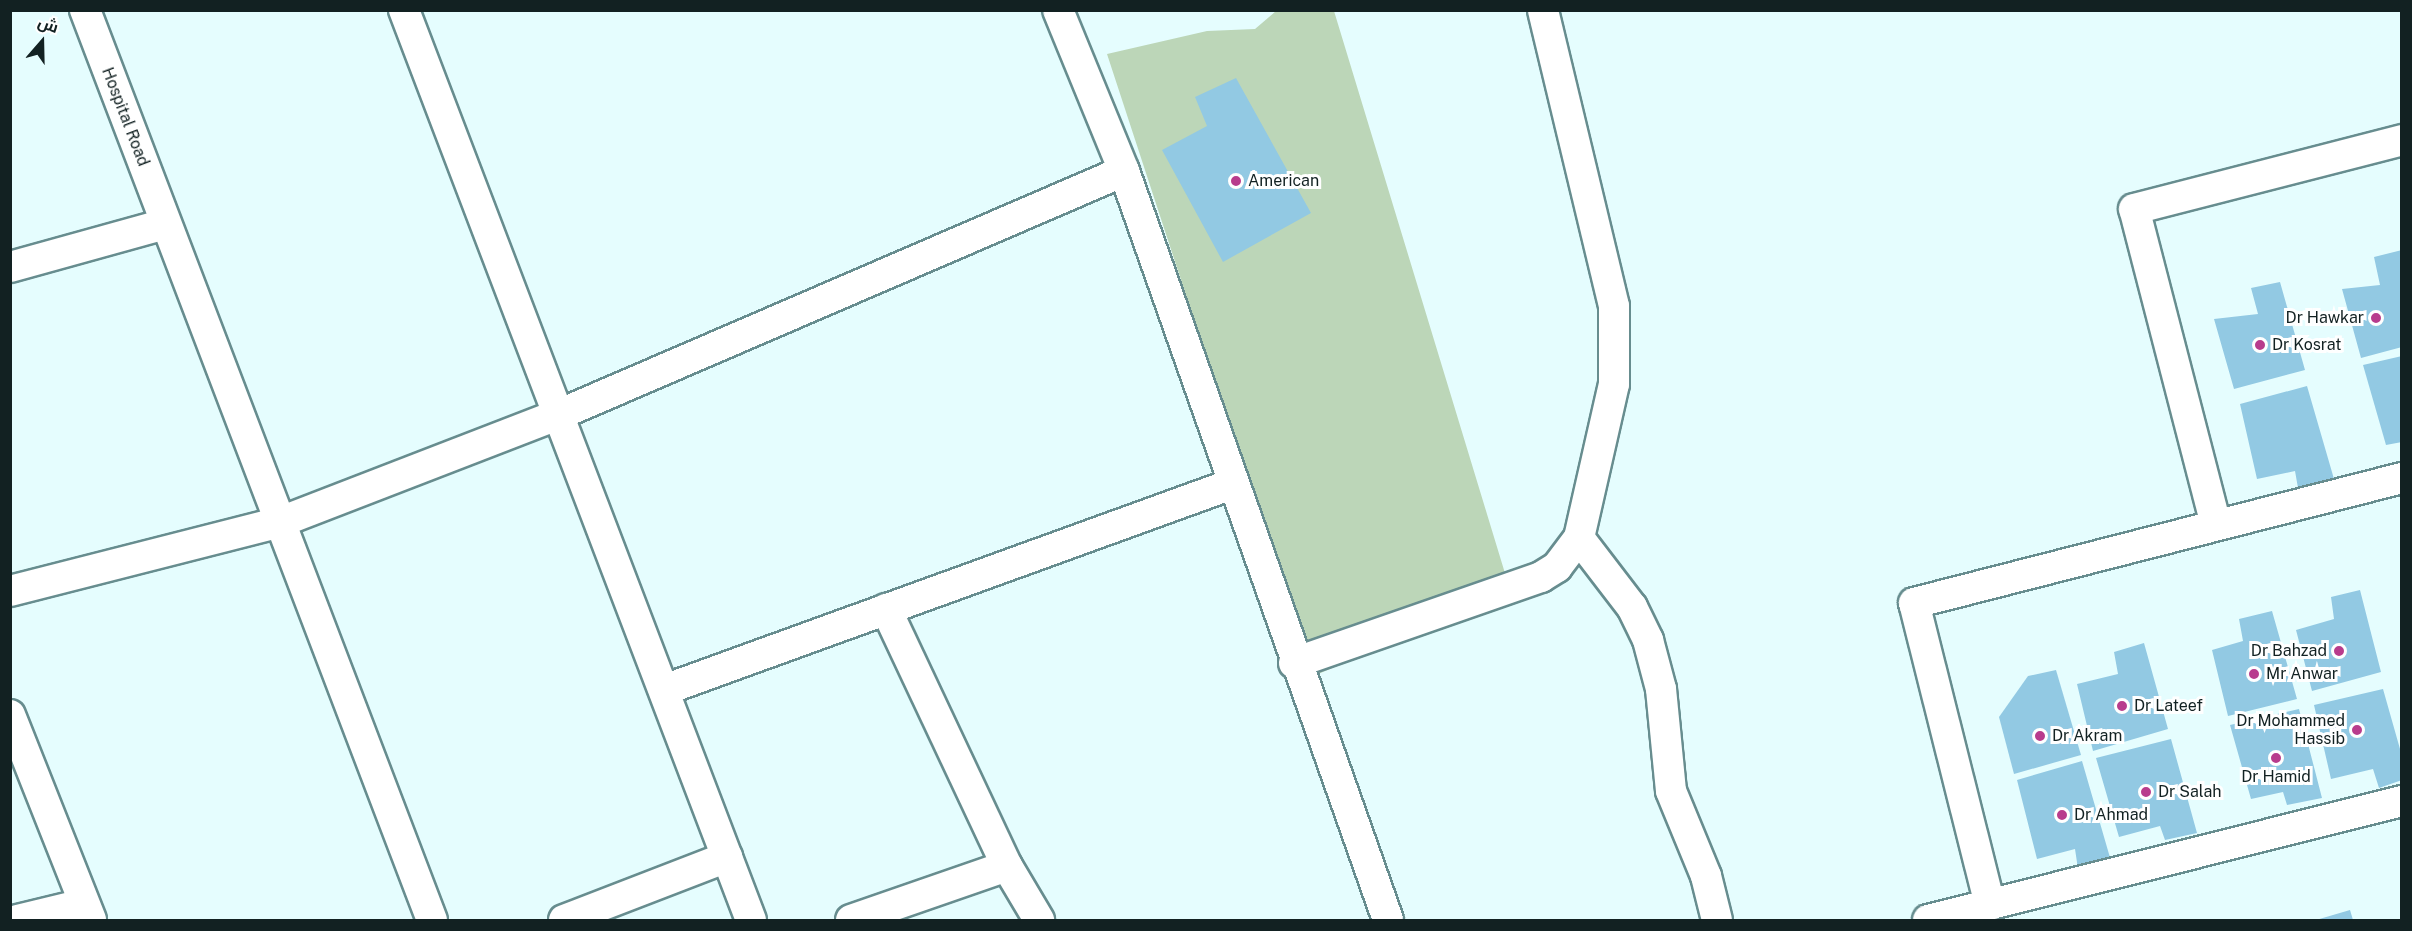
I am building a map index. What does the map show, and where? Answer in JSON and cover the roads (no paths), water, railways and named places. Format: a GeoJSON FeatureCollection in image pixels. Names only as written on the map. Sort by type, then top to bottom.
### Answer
{"type":"FeatureCollection","features":[{"type":"Feature","properties":{"kind":"street","name":"Hospital Road"},"geometry":{"type":"LineString","coordinates":[[86,10],[165,224],[432,921]]}},
{"type":"Feature","properties":{"kind":"street"},"geometry":{"type":"LineString","coordinates":[[404,10],[751,921]]}},
{"type":"Feature","properties":{"kind":"street"},"geometry":{"type":"LineString","coordinates":[[1058,10],[1124,171],[1293,663],[1389,921]]}},
{"type":"Feature","properties":{"kind":"street"},"geometry":{"type":"LineString","coordinates":[[1293,663],[1541,577],[1557,567],[1579,537],[1614,384],[1614,306],[1543,10]]}},
{"type":"Feature","properties":{"kind":"street"},"geometry":{"type":"LineString","coordinates":[[2216,525],[2134,209],[2402,140]]}},
{"type":"Feature","properties":{"kind":"street"},"geometry":{"type":"LineString","coordinates":[[10,591],[280,522],[558,415],[1124,171]]}},
{"type":"Feature","properties":{"kind":"street"},"geometry":{"type":"LineString","coordinates":[[10,267],[165,224]]}},
{"type":"Feature","properties":{"kind":"street"},"geometry":{"type":"LineString","coordinates":[[1990,905],[1914,603],[2402,478]]}},
{"type":"Feature","properties":{"kind":"street"},"geometry":{"type":"LineString","coordinates":[[664,690],[1232,484]]}},
{"type":"Feature","properties":{"kind":"street"},"geometry":{"type":"LineString","coordinates":[[1579,537],[1632,607],[1648,640],[1661,690],[1671,791],[1706,876],[1717,921]]}},
{"type":"Feature","properties":{"kind":"street"},"geometry":{"type":"LineString","coordinates":[[886,609],[1007,866],[1039,921]]}},
{"type":"Feature","properties":{"kind":"street"},"geometry":{"type":"LineString","coordinates":[[10,715],[87,912],[17,921]]}},
{"type":"Feature","properties":{"kind":"street"},"geometry":{"type":"LineString","coordinates":[[1928,921],[2402,801]]}},
{"type":"Feature","properties":{"kind":"street"},"geometry":{"type":"LineString","coordinates":[[564,921],[727,857]]}},
{"type":"Feature","properties":{"kind":"street"},"geometry":{"type":"LineString","coordinates":[[855,920],[1007,866]]}},
{"type":"Feature","properties":{"kind":"place","name":"American"},"geometry":{"type":"Point","coordinates":[1236,181]}},
{"type":"Feature","properties":{"kind":"place","name":"Dr Hawkar"},"geometry":{"type":"Point","coordinates":[2376,318]}},
{"type":"Feature","properties":{"kind":"place","name":"Dr Kosrat"},"geometry":{"type":"Point","coordinates":[2260,345]}},
{"type":"Feature","properties":{"kind":"place","name":"Dr Bahzad"},"geometry":{"type":"Point","coordinates":[2339,651]}},
{"type":"Feature","properties":{"kind":"place","name":"Mr Anwar"},"geometry":{"type":"Point","coordinates":[2254,674]}},
{"type":"Feature","properties":{"kind":"place","name":"Dr Lateef"},"geometry":{"type":"Point","coordinates":[2122,706]}},
{"type":"Feature","properties":{"kind":"place","name":"Dr Mohammed Hassib"},"geometry":{"type":"Point","coordinates":[2357,730]}},
{"type":"Feature","properties":{"kind":"place","name":"Dr Akram"},"geometry":{"type":"Point","coordinates":[2040,736]}},
{"type":"Feature","properties":{"kind":"place","name":"Dr Hamid"},"geometry":{"type":"Point","coordinates":[2276,758]}},
{"type":"Feature","properties":{"kind":"place","name":"Dr Salah"},"geometry":{"type":"Point","coordinates":[2146,792]}},
{"type":"Feature","properties":{"kind":"place","name":"Dr Ahmad"},"geometry":{"type":"Point","coordinates":[2062,815]}}]}
